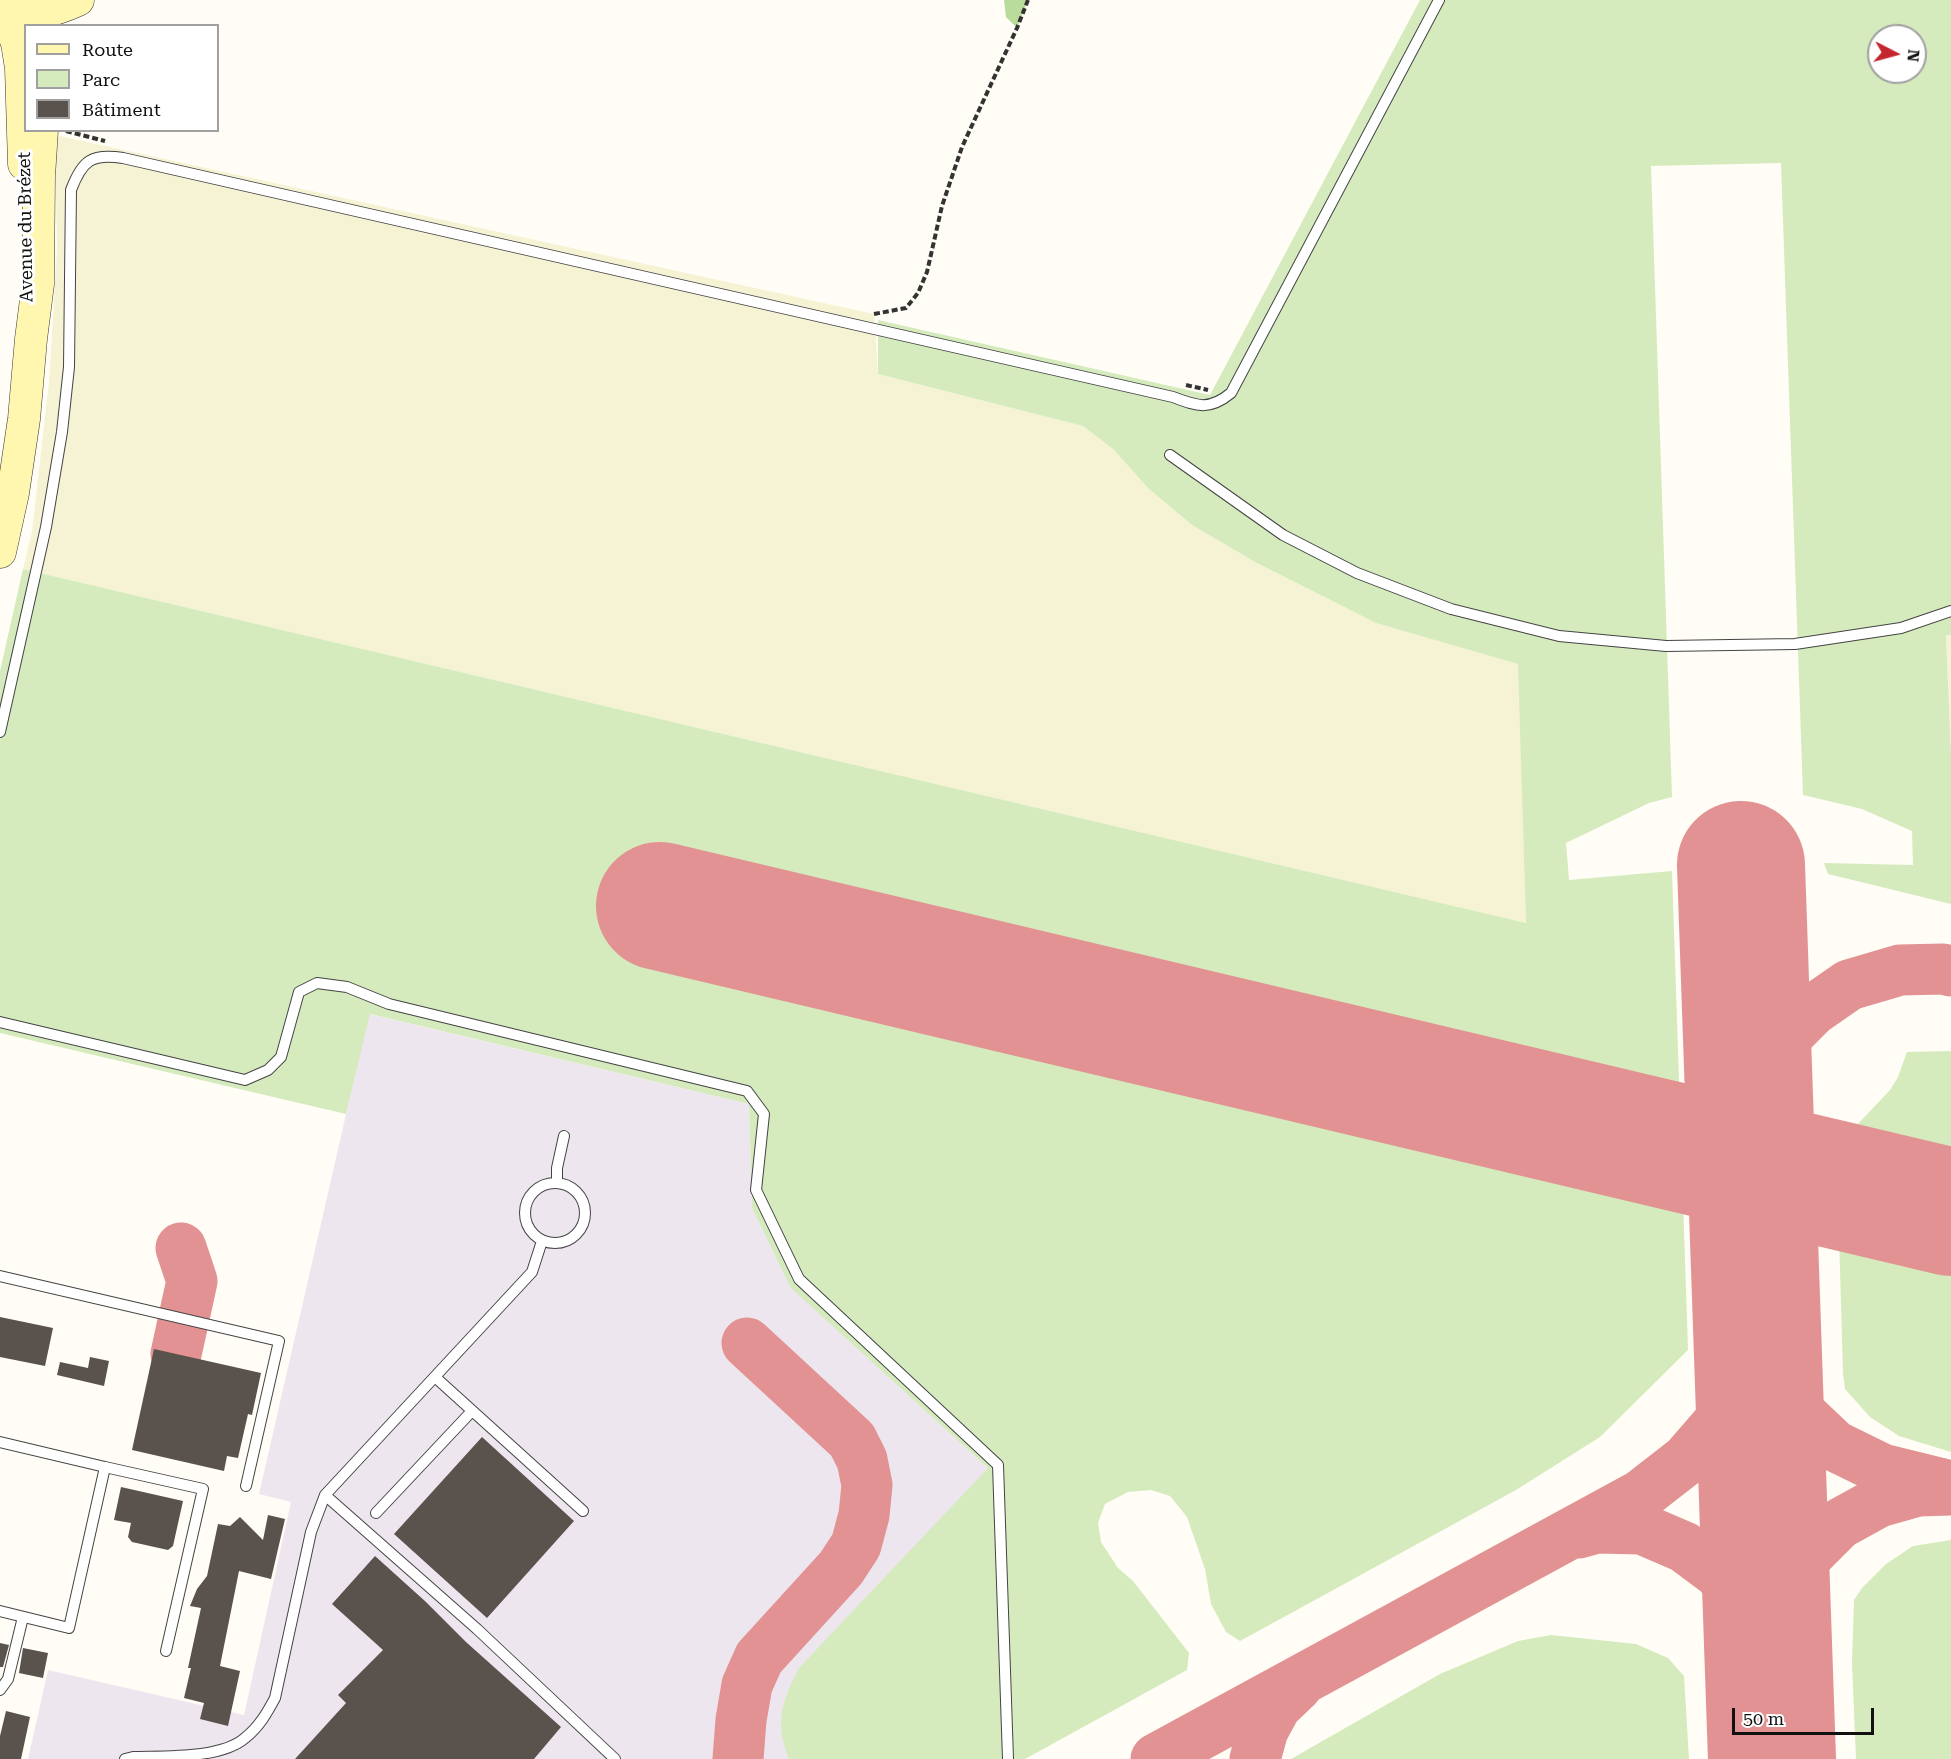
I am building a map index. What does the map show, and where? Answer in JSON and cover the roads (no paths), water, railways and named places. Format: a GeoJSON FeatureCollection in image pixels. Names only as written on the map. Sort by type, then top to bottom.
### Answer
{"type":"FeatureCollection","features":[{"type":"Feature","properties":{"kind":"main road"},"geometry":{"type":"LineString","coordinates":[[2,8],[25,13],[64,11]]}},
{"type":"Feature","properties":{"kind":"main road","name":"Avenue du Brézet"},"geometry":{"type":"LineString","coordinates":[[2,8],[17,43],[21,68],[25,285],[31,339]]}},
{"type":"Feature","properties":{"kind":"main road","name":"Avenue du Brézet"},"geometry":{"type":"LineString","coordinates":[[0,552],[13,493],[24,419],[38,284],[42,132]]}},
{"type":"Feature","properties":{"kind":"lane"},"geometry":{"type":"LineString","coordinates":[[0,732],[46,527],[62,432],[69,367],[71,190],[78,173],[87,162],[104,155],[123,158],[1173,397],[1198,407],[1221,402],[1231,393],[1439,0]]}},
{"type":"Feature","properties":{"kind":"lane"},"geometry":{"type":"LineString","coordinates":[[1170,455],[1283,536],[1357,573],[1451,609],[1559,636],[1666,646],[1795,644],[1901,628],[1951,611]]}},
{"type":"Feature","properties":{"kind":"lane"},"geometry":{"type":"LineString","coordinates":[[0,1022],[245,1080],[268,1070],[281,1057],[298,992],[317,983],[347,987],[389,1004],[747,1091],[764,1114],[756,1190],[799,1279],[998,1465],[1008,1759]]}},
{"type":"Feature","properties":{"kind":"lane"},"geometry":{"type":"LineString","coordinates":[[557,1182],[557,1168],[564,1136]]}},
{"type":"Feature","properties":{"kind":"lane"},"geometry":{"type":"LineString","coordinates":[[557,1182],[576,1191],[582,1199],[585,1219],[575,1236],[566,1242],[556,1244],[542,1241],[530,1232],[524,1213],[526,1203],[538,1187],[557,1182]]}},
{"type":"Feature","properties":{"kind":"lane"},"geometry":{"type":"LineString","coordinates":[[125,1759],[207,1756],[244,1740],[264,1718],[276,1698],[311,1532],[325,1495],[532,1272],[542,1241]]}},
{"type":"Feature","properties":{"kind":"lane"},"geometry":{"type":"LineString","coordinates":[[0,1276],[279,1341],[246,1486]]}},
{"type":"Feature","properties":{"kind":"lane"},"geometry":{"type":"LineString","coordinates":[[435,1377],[583,1511]]}},
{"type":"Feature","properties":{"kind":"lane"},"geometry":{"type":"LineString","coordinates":[[376,1513],[472,1411]]}},
{"type":"Feature","properties":{"kind":"lane"},"geometry":{"type":"LineString","coordinates":[[0,1442],[203,1490],[166,1651]]}},
{"type":"Feature","properties":{"kind":"lane"},"geometry":{"type":"LineString","coordinates":[[0,1611],[69,1628],[105,1467]]}},
{"type":"Feature","properties":{"kind":"lane"},"geometry":{"type":"LineString","coordinates":[[325,1495],[477,1629],[615,1759]]}},
{"type":"Feature","properties":{"kind":"lane"},"geometry":{"type":"LineString","coordinates":[[0,1690],[8,1679],[23,1617]]}}]}
